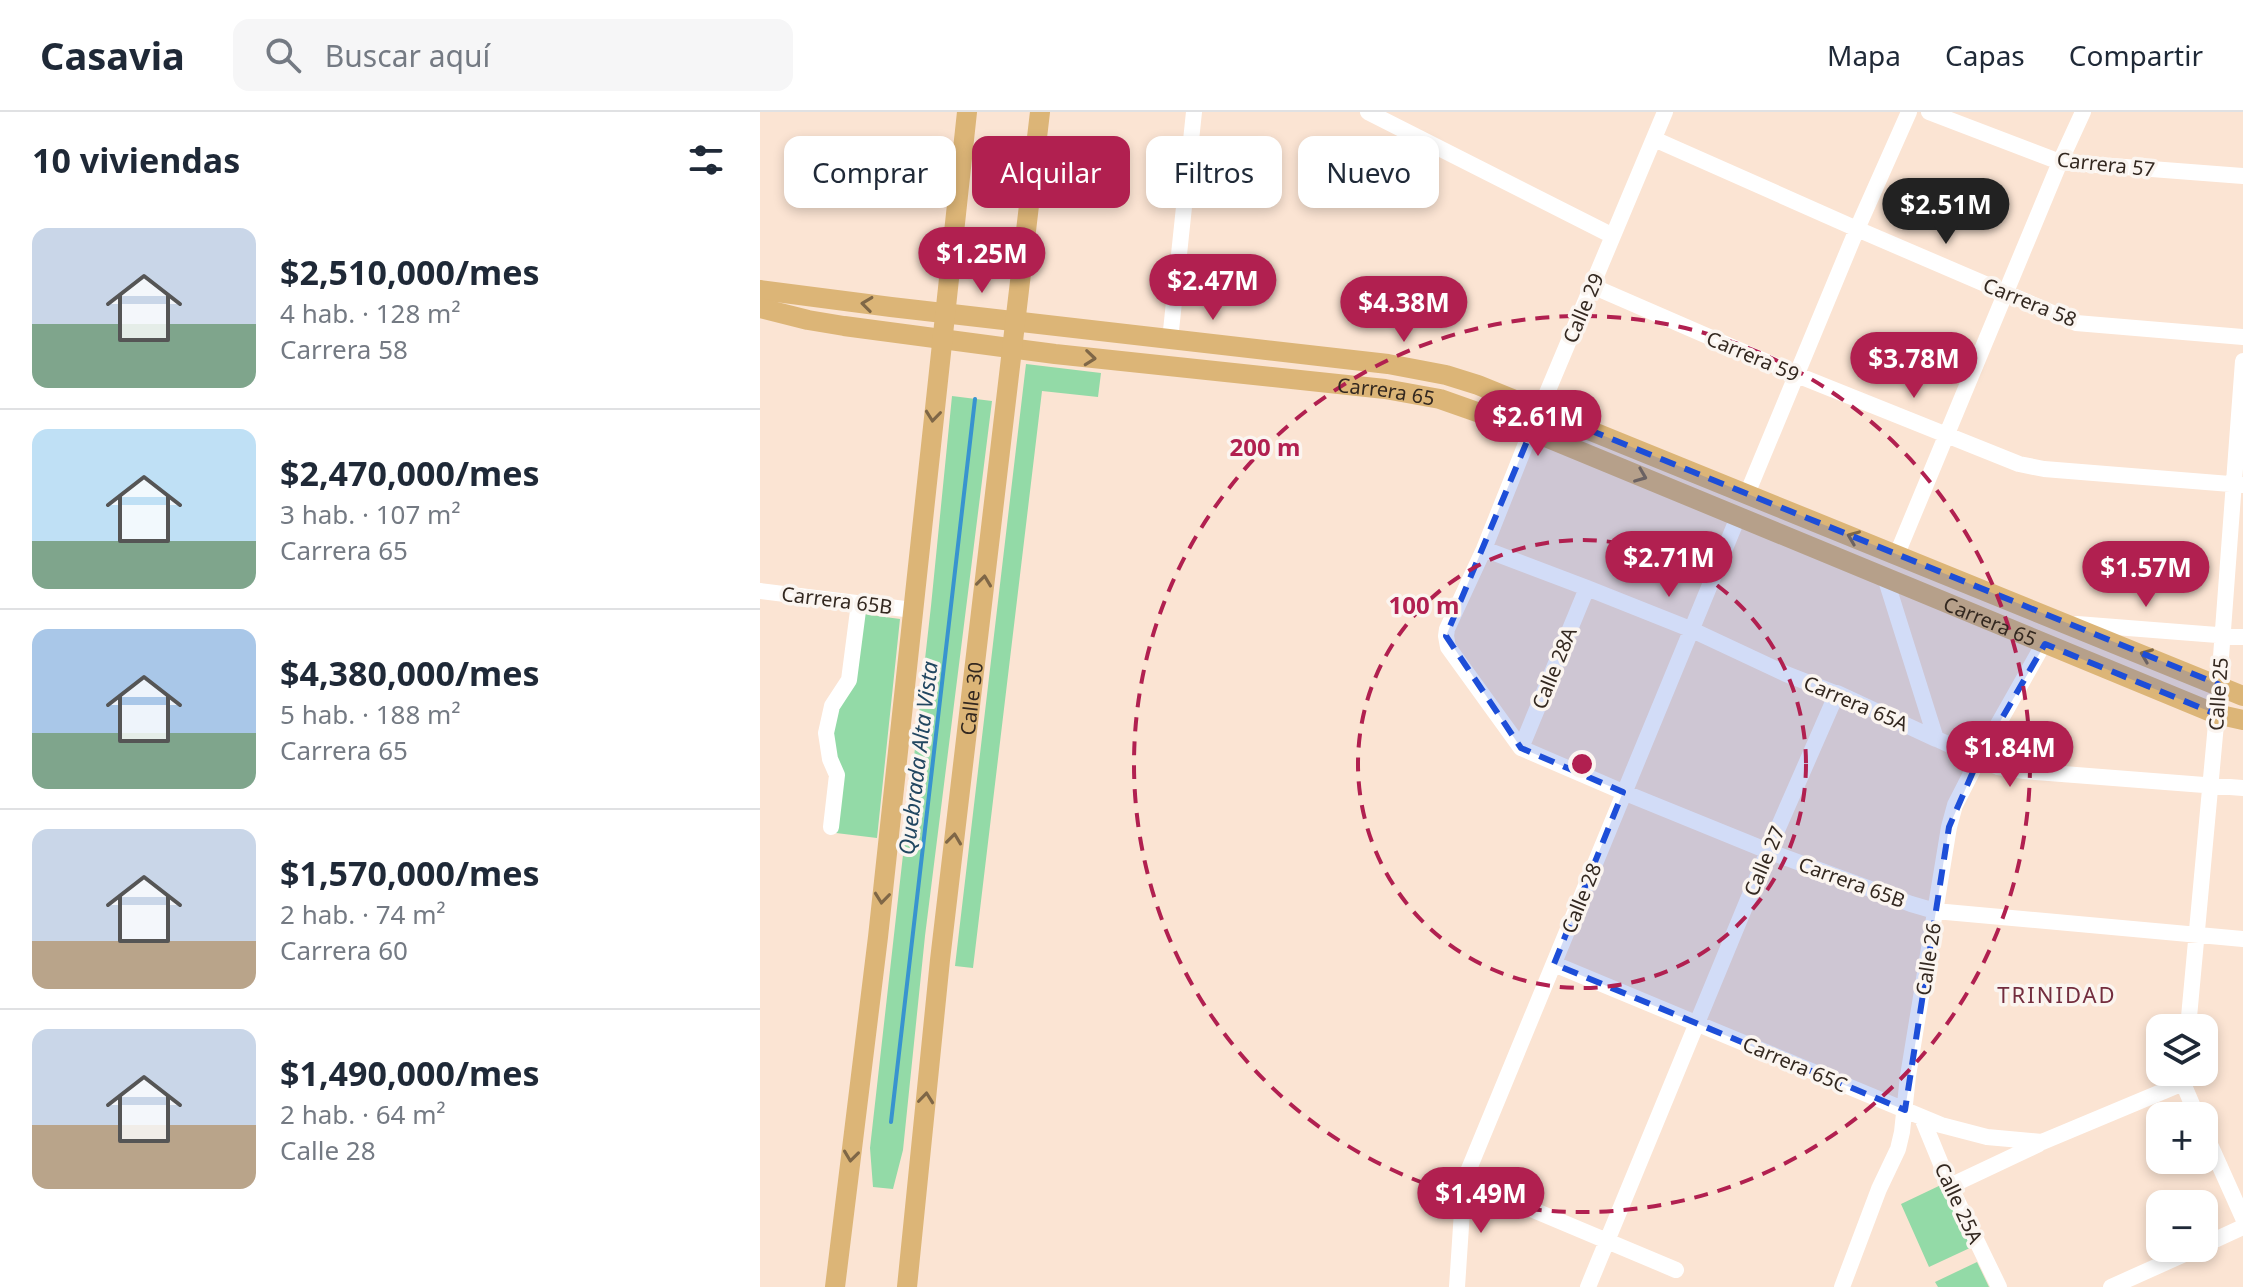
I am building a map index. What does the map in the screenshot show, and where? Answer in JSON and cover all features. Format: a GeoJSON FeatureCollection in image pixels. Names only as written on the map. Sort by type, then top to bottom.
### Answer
{"type":"FeatureCollection","features":[{"type":"Feature","properties":{"kind":"main road"},"geometry":{"type":"LineString","coordinates":[[835,1287],[878,937],[967,112]]}},
{"type":"Feature","properties":{"kind":"main road","name":"Calle 30"},"geometry":{"type":"LineString","coordinates":[[907,1287],[940,960],[1040,112]]}},
{"type":"Feature","properties":{"kind":"main road","name":"Carrera 65"},"geometry":{"type":"LineString","coordinates":[[760,290],[1414,368],[1478,385],[2243,696]]}},
{"type":"Feature","properties":{"kind":"main road","name":"Carrera 65"},"geometry":{"type":"LineString","coordinates":[[760,308],[808,320],[941,339],[1385,389],[1440,399],[1531,431],[2216,714],[2243,720]]}},
{"type":"Feature","properties":{"kind":"street"},"geometry":{"type":"LineString","coordinates":[[1170,340],[1194,112]]}},
{"type":"Feature","properties":{"kind":"street"},"geometry":{"type":"LineString","coordinates":[[1368,112],[1613,236]]}},
{"type":"Feature","properties":{"kind":"street","name":"Calle 29"},"geometry":{"type":"LineString","coordinates":[[1521,748],[1448,647],[1447,629],[1484,549],[1665,112]]}},
{"type":"Feature","properties":{"kind":"street"},"geometry":{"type":"LineString","coordinates":[[1747,494],[1909,112]]}},
{"type":"Feature","properties":{"kind":"street","name":"Carrera 57"},"geometry":{"type":"LineString","coordinates":[[1929,112],[2060,162],[2243,176]]}},
{"type":"Feature","properties":{"kind":"street"},"geometry":{"type":"LineString","coordinates":[[1897,554],[2083,112]]}},
{"type":"Feature","properties":{"kind":"street","name":"Carrera 58"},"geometry":{"type":"LineString","coordinates":[[1654,139],[2076,323],[2243,337]]}},
{"type":"Feature","properties":{"kind":"street","name":"Carrera 59"},"geometry":{"type":"LineString","coordinates":[[1592,286],[1797,375],[1990,453],[2030,466],[2238,485]]}},
{"type":"Feature","properties":{"kind":"street","name":"Calle 25"},"geometry":{"type":"LineString","coordinates":[[2189,1014],[2238,485],[2243,361]]}},
{"type":"Feature","properties":{"kind":"street","name":"Calle 28"},"geometry":{"type":"LineString","coordinates":[[1457,1287],[1464,1181],[1738,517]]}},
{"type":"Feature","properties":{"kind":"street","name":"Carrera 65A"},"geometry":{"type":"LineString","coordinates":[[1484,549],[1690,629],[1998,767],[2243,788]]}},
{"type":"Feature","properties":{"kind":"street"},"geometry":{"type":"LineString","coordinates":[[1885,577],[1936,739]]}},
{"type":"Feature","properties":{"kind":"street","name":"Calle 28A"},"geometry":{"type":"LineString","coordinates":[[1521,748],[1587,588]]}},
{"type":"Feature","properties":{"kind":"street","name":"Carrera 65B"},"geometry":{"type":"LineString","coordinates":[[760,591],[913,610]]}},
{"type":"Feature","properties":{"kind":"street"},"geometry":{"type":"LineString","coordinates":[[831,827],[837,775],[826,746],[826,727],[832,706],[849,680],[859,603]]}},
{"type":"Feature","properties":{"kind":"street"},"geometry":{"type":"LineString","coordinates":[[2067,623],[2243,637]]}},
{"type":"Feature","properties":{"kind":"street","name":"Calle 26"},"geometry":{"type":"LineString","coordinates":[[1842,1287],[1879,1189],[1898,1149],[1935,911],[1955,805],[2044,643]]}},
{"type":"Feature","properties":{"kind":"street","name":"Calle 27"},"geometry":{"type":"LineString","coordinates":[[1588,1287],[1768,851],[1837,693]]}},
{"type":"Feature","properties":{"kind":"street","name":"Carrera 65B"},"geometry":{"type":"LineString","coordinates":[[1521,748],[1768,851],[1935,911],[2243,939]]}},
{"type":"Feature","properties":{"kind":"street","name":"Carrera 65C"},"geometry":{"type":"LineString","coordinates":[[1554,964],[1949,1128],[1987,1137],[2042,1142]]}},
{"type":"Feature","properties":{"kind":"street","name":"Carrera 65C"},"geometry":{"type":"LineString","coordinates":[[1950,1186],[2164,1086]]}},
{"type":"Feature","properties":{"kind":"street","name":"Calle 25A"},"geometry":{"type":"LineString","coordinates":[[1922,1118],[1950,1186],[1999,1287]]}},
{"type":"Feature","properties":{"kind":"street"},"geometry":{"type":"LineString","coordinates":[[2218,1162],[2243,1218]]}},
{"type":"Feature","properties":{"kind":"street"},"geometry":{"type":"LineString","coordinates":[[1464,1181],[1676,1270]]}},
{"type":"Feature","properties":{"kind":"street"},"geometry":{"type":"LineString","coordinates":[[2218,1239],[2243,1227]]}},
{"type":"Feature","properties":{"kind":"street"},"geometry":{"type":"LineString","coordinates":[[2111,1287],[2167,1262]]}},
{"type":"Feature","properties":{"kind":"highlighted area"},"geometry":{"type":"Polygon","coordinates":[[[1540,410],[2218,684],[2216,714],[2045,644],[1979,758],[1949,827],[1905,1110],[1554,964],[1623,792],[1521,748],[1446,636],[1540,410]]]}},
{"type":"Feature","properties":{"kind":"green space"},"geometry":{"type":"Polygon","coordinates":[[[1026,364],[1101,373],[1098,397],[1042,391],[973,968],[955,966],[1026,364]]]}},
{"type":"Feature","properties":{"kind":"green space"},"geometry":{"type":"Polygon","coordinates":[[[952,396],[992,401],[925,936],[903,1150],[893,1189],[873,1187],[870,1148],[952,396]]]}},
{"type":"Feature","properties":{"kind":"green space"},"geometry":{"type":"Polygon","coordinates":[[[863,614],[900,619],[877,838],[836,833],[842,775],[832,728],[863,614]]]}},
{"type":"Feature","properties":{"kind":"green space"},"geometry":{"type":"Polygon","coordinates":[[[1943,1184],[1972,1247],[1929,1267],[1901,1204],[1943,1184]]]}},
{"type":"Feature","properties":{"kind":"green space"},"geometry":{"type":"Polygon","coordinates":[[[1977,1262],[1989,1287],[1938,1287],[1935,1282],[1977,1262]]]}},
{"type":"Feature","properties":{"kind":"waterway","name":"Quebrada Alta Vista"},"geometry":{"type":"LineString","coordinates":[[891,1122],[975,399]]}},
{"type":"Feature","properties":{"kind":"district","name":"TRINIDAD"},"geometry":{"type":"Point","coordinates":[2057,994]}}]}
